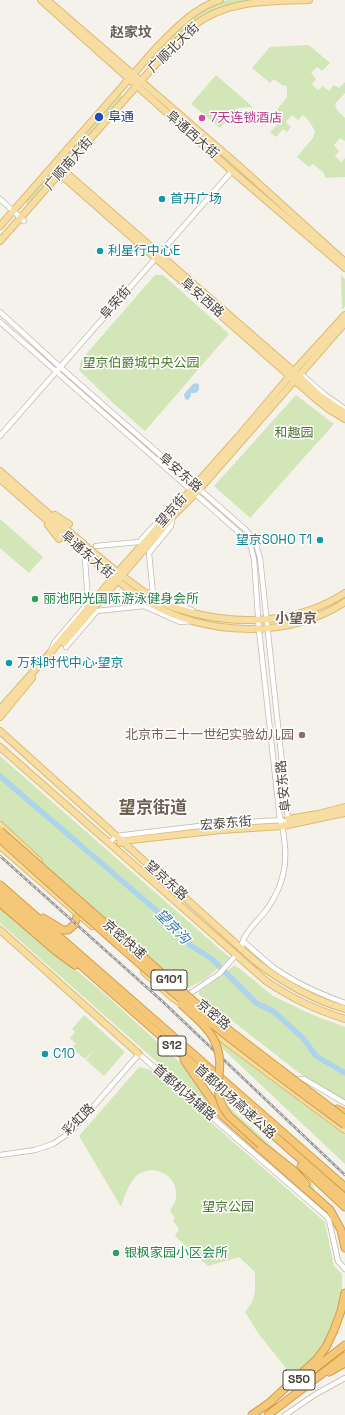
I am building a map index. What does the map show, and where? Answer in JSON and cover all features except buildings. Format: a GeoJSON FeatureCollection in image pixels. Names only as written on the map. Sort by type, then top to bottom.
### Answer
{"type":"FeatureCollection","features":[{"type":"Feature","properties":{"kind":"highway","name":"京密快速"},"geometry":{"type":"LineString","coordinates":[[0,831],[209,1015],[345,1119]]}},
{"type":"Feature","properties":{"kind":"highway","name":"京密快速"},"geometry":{"type":"LineString","coordinates":[[0,839],[167,987],[265,1065],[345,1125]]}},
{"type":"Feature","properties":{"kind":"highway","name":"首都机场高速公路"},"geometry":{"type":"LineString","coordinates":[[0,885],[345,1187]]}},
{"type":"Feature","properties":{"kind":"highway","name":"首都机场高速公路"},"geometry":{"type":"LineString","coordinates":[[0,894],[345,1198]]}},
{"type":"Feature","properties":{"kind":"highway"},"geometry":{"type":"LineString","coordinates":[[0,903],[57,952],[88,972]]}},
{"type":"Feature","properties":{"kind":"highway"},"geometry":{"type":"LineString","coordinates":[[20,903],[63,930],[68,930],[72,927],[78,914]]}},
{"type":"Feature","properties":{"kind":"highway"},"geometry":{"type":"LineString","coordinates":[[167,987],[176,1000],[208,1030],[214,1039],[219,1053],[218,1093],[220,1102],[225,1111],[261,1144],[293,1170],[335,1198]]}},
{"type":"Feature","properties":{"kind":"highway"},"geometry":{"type":"LineString","coordinates":[[174,1048],[222,1115],[330,1210]]}},
{"type":"Feature","properties":{"kind":"highway"},"geometry":{"type":"LineString","coordinates":[[338,1109],[345,1114]]}},
{"type":"Feature","properties":{"kind":"highway"},"geometry":{"type":"LineString","coordinates":[[283,1144],[291,1156],[345,1207]]}},
{"type":"Feature","properties":{"kind":"highway"},"geometry":{"type":"LineString","coordinates":[[293,1170],[300,1179],[327,1204],[341,1230],[345,1248]]}},
{"type":"Feature","properties":{"kind":"highway"},"geometry":{"type":"LineString","coordinates":[[269,1402],[317,1360],[332,1335],[341,1312],[345,1293]]}},
{"type":"Feature","properties":{"kind":"highway"},"geometry":{"type":"LineString","coordinates":[[332,1335],[345,1316]]}},
{"type":"Feature","properties":{"kind":"highway","name":"S50"},"geometry":{"type":"LineString","coordinates":[[252,1415],[345,1345]]}},
{"type":"Feature","properties":{"kind":"highway","name":"S50"},"geometry":{"type":"LineString","coordinates":[[268,1415],[345,1356]]}},
{"type":"Feature","properties":{"kind":"highway"},"geometry":{"type":"LineString","coordinates":[[314,1379],[345,1363]]}},
{"type":"Feature","properties":{"kind":"main road","name":"阜通西大街"},"geometry":{"type":"LineString","coordinates":[[41,0],[132,77]]}},
{"type":"Feature","properties":{"kind":"main road","name":"阜通西大街"},"geometry":{"type":"LineString","coordinates":[[47,0],[232,171],[345,268]]}},
{"type":"Feature","properties":{"kind":"main road","name":"广顺北大街"},"geometry":{"type":"LineString","coordinates":[[132,77],[185,19],[218,0]]}},
{"type":"Feature","properties":{"kind":"main road","name":"广顺北大街"},"geometry":{"type":"LineString","coordinates":[[139,84],[170,48],[193,26],[236,6],[251,2],[272,0],[309,0]]}},
{"type":"Feature","properties":{"kind":"main road"},"geometry":{"type":"LineString","coordinates":[[147,59],[146,63],[150,67],[155,65]]}},
{"type":"Feature","properties":{"kind":"main road","name":"广顺南大街"},"geometry":{"type":"LineString","coordinates":[[1,225],[132,77]]}},
{"type":"Feature","properties":{"kind":"main road","name":"阜通西大街"},"geometry":{"type":"LineString","coordinates":[[139,84],[238,165],[345,262]]}},
{"type":"Feature","properties":{"kind":"main road","name":"广顺南大街"},"geometry":{"type":"LineString","coordinates":[[0,241],[23,219],[32,204],[139,84]]}},
{"type":"Feature","properties":{"kind":"main road"},"geometry":{"type":"LineString","coordinates":[[116,95],[121,92],[125,95],[124,102]]}},
{"type":"Feature","properties":{"kind":"main road","name":"阜安西路"},"geometry":{"type":"LineString","coordinates":[[62,172],[296,376],[320,396],[345,413]]}},
{"type":"Feature","properties":{"kind":"main road"},"geometry":{"type":"LineString","coordinates":[[25,198],[24,203],[26,206],[32,204]]}},
{"type":"Feature","properties":{"kind":"main road"},"geometry":{"type":"LineString","coordinates":[[1,225],[7,222],[10,225],[9,231]]}},
{"type":"Feature","properties":{"kind":"main road","name":"望京街"},"geometry":{"type":"LineString","coordinates":[[296,376],[345,315]]}},
{"type":"Feature","properties":{"kind":"main road","name":"望京街"},"geometry":{"type":"LineString","coordinates":[[0,709],[171,515],[195,490],[238,437],[345,323]]}},
{"type":"Feature","properties":{"kind":"main road","name":"阜安西路"},"geometry":{"type":"LineString","coordinates":[[296,376],[330,410],[345,419]]}},
{"type":"Feature","properties":{"kind":"main road","name":"阜通东大街"},"geometry":{"type":"LineString","coordinates":[[0,472],[37,508]]}},
{"type":"Feature","properties":{"kind":"main road","name":"阜通东大街"},"geometry":{"type":"LineString","coordinates":[[0,479],[37,508],[147,602],[180,617],[220,626],[259,630],[294,624],[326,612],[345,602]]}},
{"type":"Feature","properties":{"kind":"main road"},"geometry":{"type":"LineString","coordinates":[[37,508],[69,524]]}},
{"type":"Feature","properties":{"kind":"main road"},"geometry":{"type":"LineString","coordinates":[[37,508],[59,538]]}},
{"type":"Feature","properties":{"kind":"main road"},"geometry":{"type":"LineString","coordinates":[[0,717],[117,577]]}},
{"type":"Feature","properties":{"kind":"main road","name":"阜通东大街"},"geometry":{"type":"LineString","coordinates":[[117,577],[157,600],[179,610],[223,619],[266,620],[300,613],[332,601],[345,593]]}},
{"type":"Feature","properties":{"kind":"main road","name":"望京东路"},"geometry":{"type":"LineString","coordinates":[[0,731],[241,949],[273,975],[288,985],[319,1000],[345,1010]]}},
{"type":"Feature","properties":{"kind":"main road","name":"望京东路"},"geometry":{"type":"LineString","coordinates":[[0,747],[266,982],[288,996],[318,1010],[345,1019]]}},
{"type":"Feature","properties":{"kind":"main road","name":"宏泰东街"},"geometry":{"type":"LineString","coordinates":[[288,819],[318,814],[345,807]]}},
{"type":"Feature","properties":{"kind":"main road","name":"宏泰东街"},"geometry":{"type":"LineString","coordinates":[[122,841],[221,830],[283,826],[345,813]]}},
{"type":"Feature","properties":{"kind":"main road","name":"京密路"},"geometry":{"type":"LineString","coordinates":[[0,824],[188,995],[242,1039],[338,1109]]}},
{"type":"Feature","properties":{"kind":"main road"},"geometry":{"type":"LineString","coordinates":[[115,848],[122,841]]}},
{"type":"Feature","properties":{"kind":"main road","name":"京密路"},"geometry":{"type":"LineString","coordinates":[[0,846],[131,959],[157,984],[188,1008],[225,1041],[345,1130]]}},
{"type":"Feature","properties":{"kind":"main road","name":"首都机场辅路"},"geometry":{"type":"LineString","coordinates":[[0,930],[139,1054]]}},
{"type":"Feature","properties":{"kind":"street","name":"阜荣街"},"geometry":{"type":"LineString","coordinates":[[0,436],[232,171]]}},
{"type":"Feature","properties":{"kind":"street"},"geometry":{"type":"LineString","coordinates":[[0,199],[23,219]]}},
{"type":"Feature","properties":{"kind":"street","name":"阜安东路"},"geometry":{"type":"LineString","coordinates":[[0,312],[59,369],[195,490],[242,535],[250,547],[254,559],[259,630],[280,820],[283,826],[288,819],[260,558],[256,544],[246,530],[195,490]]}},
{"type":"Feature","properties":{"kind":"street","name":"阜安东路"},"geometry":{"type":"LineString","coordinates":[[0,322],[59,369]]}},
{"type":"Feature","properties":{"kind":"street"},"geometry":{"type":"LineString","coordinates":[[296,376],[345,409]]}},
{"type":"Feature","properties":{"kind":"street"},"geometry":{"type":"LineString","coordinates":[[96,546],[139,542],[162,517],[171,515],[171,526],[149,553],[154,594],[208,617]]}},
{"type":"Feature","properties":{"kind":"street"},"geometry":{"type":"LineString","coordinates":[[50,653],[54,643],[88,603],[85,559]]}},
{"type":"Feature","properties":{"kind":"street"},"geometry":{"type":"LineString","coordinates":[[66,647],[97,611],[144,606],[180,622],[194,621]]}},
{"type":"Feature","properties":{"kind":"street","name":"宏泰东街"},"geometry":{"type":"LineString","coordinates":[[116,836],[216,824],[288,819]]}},
{"type":"Feature","properties":{"kind":"street"},"geometry":{"type":"LineString","coordinates":[[241,949],[243,939],[274,899],[282,881],[285,854],[283,826]]}},
{"type":"Feature","properties":{"kind":"street"},"geometry":{"type":"LineString","coordinates":[[109,843],[116,836]]}},
{"type":"Feature","properties":{"kind":"street"},"geometry":{"type":"LineString","coordinates":[[243,939],[274,967],[291,979],[313,991],[345,1002]]}},
{"type":"Feature","properties":{"kind":"street"},"geometry":{"type":"LineString","coordinates":[[180,1002],[219,974],[236,955]]}},
{"type":"Feature","properties":{"kind":"street","name":"彩虹路"},"geometry":{"type":"LineString","coordinates":[[0,1155],[34,1150],[53,1144],[72,1131],[139,1054]]}},
{"type":"Feature","properties":{"kind":"street","name":"首都机场辅路"},"geometry":{"type":"LineString","coordinates":[[139,1054],[326,1216],[329,1220],[338,1261],[345,1269]]}},
{"type":"Feature","properties":{"kind":"street"},"geometry":{"type":"LineString","coordinates":[[295,1079],[304,1079],[345,1103]]}},
{"type":"Feature","properties":{"kind":"street"},"geometry":{"type":"LineString","coordinates":[[285,1415],[316,1394],[345,1378]]}},
{"type":"Feature","properties":{"kind":"green space"},"geometry":{"type":"Polygon","coordinates":[[[227,0],[246,0],[230,4],[204,16],[182,33],[151,65],[148,64],[148,62],[165,43],[183,25],[203,11],[227,0]]]}},
{"type":"Feature","properties":{"kind":"green space"},"geometry":{"type":"Polygon","coordinates":[[[308,45],[330,63],[322,71],[317,67],[311,73],[316,79],[312,84],[318,90],[323,86],[329,91],[334,85],[339,88],[345,82],[345,93],[335,104],[337,110],[345,118],[345,141],[340,138],[334,145],[339,151],[335,156],[341,162],[345,158],[345,177],[325,178],[324,173],[313,164],[309,167],[297,157],[313,138],[315,131],[303,115],[298,120],[292,115],[286,122],[291,127],[287,132],[283,129],[276,137],[270,132],[281,119],[275,112],[287,97],[287,86],[282,85],[274,79],[270,83],[252,68],[270,47],[308,45]]]}},
{"type":"Feature","properties":{"kind":"green space"},"geometry":{"type":"Polygon","coordinates":[[[216,75],[253,107],[237,108],[220,128],[191,104],[216,75]]]}},
{"type":"Feature","properties":{"kind":"green space"},"geometry":{"type":"Polygon","coordinates":[[[121,94],[122,97],[29,204],[27,204],[25,201],[121,94]]]}},
{"type":"Feature","properties":{"kind":"green space","name":"望京伯爵城中央公园"},"geometry":{"type":"Polygon","coordinates":[[[155,275],[163,275],[229,334],[145,431],[79,370],[81,360],[155,275]]]}},
{"type":"Feature","properties":{"kind":"green space"},"geometry":{"type":"Polygon","coordinates":[[[341,275],[345,279],[345,306],[342,310],[341,275]]]}},
{"type":"Feature","properties":{"kind":"green space","name":"和趣园"},"geometry":{"type":"Polygon","coordinates":[[[296,395],[334,424],[250,518],[214,486],[296,395]]]}},
{"type":"Feature","properties":{"kind":"green space"},"geometry":{"type":"Polygon","coordinates":[[[0,519],[43,557],[29,573],[0,548],[0,519]]]}},
{"type":"Feature","properties":{"kind":"green space"},"geometry":{"type":"Polygon","coordinates":[[[0,756],[230,958],[204,980],[184,990],[0,828],[0,756]]]}},
{"type":"Feature","properties":{"kind":"green space"},"geometry":{"type":"Polygon","coordinates":[[[0,906],[107,996],[312,1183],[321,1207],[0,923],[0,906]]]}},
{"type":"Feature","properties":{"kind":"green space"},"geometry":{"type":"Polygon","coordinates":[[[235,965],[273,996],[313,1015],[345,1027],[345,1101],[307,1079],[199,995],[199,992],[235,965]]]}},
{"type":"Feature","properties":{"kind":"green space"},"geometry":{"type":"Polygon","coordinates":[[[84,1015],[125,1052],[104,1076],[86,1060],[95,1049],[85,1059],[72,1048],[75,1044],[78,1046],[70,1038],[75,1032],[72,1029],[84,1015]]]}},
{"type":"Feature","properties":{"kind":"green space"},"geometry":{"type":"Polygon","coordinates":[[[191,1019],[197,1022],[345,1135],[345,1164],[191,1019]]]}},
{"type":"Feature","properties":{"kind":"green space","name":"望京公园"},"geometry":{"type":"Polygon","coordinates":[[[139,1067],[151,1070],[325,1222],[334,1266],[342,1274],[342,1293],[331,1329],[324,1344],[314,1358],[293,1377],[258,1333],[245,1312],[253,1298],[255,1289],[255,1272],[239,1257],[208,1266],[175,1236],[179,1229],[173,1221],[175,1218],[170,1211],[175,1203],[176,1188],[167,1175],[153,1170],[145,1171],[138,1175],[130,1184],[121,1207],[79,1136],[139,1067]]]}},
{"type":"Feature","properties":{"kind":"water"},"geometry":{"type":"Polygon","coordinates":[[[197,383],[199,385],[199,390],[196,393],[191,393],[188,400],[185,399],[184,394],[193,384],[197,383]]]}},
{"type":"Feature","properties":{"kind":"waterway","name":"望京沟"},"geometry":{"type":"LineString","coordinates":[[0,776],[178,929],[190,945],[212,959],[256,1003],[273,1011],[303,1038],[316,1056],[345,1073]]}},
{"type":"Feature","properties":{"kind":"railway"},"geometry":{"type":"LineString","coordinates":[[0,856],[162,1001],[345,1175]]}},
{"type":"Feature","properties":{"kind":"place","name":"阜通"},"geometry":{"type":"Point","coordinates":[99,117]}},
{"type":"Feature","properties":{"kind":"place","name":"7天连锁酒店"},"geometry":{"type":"Point","coordinates":[202,118]}},
{"type":"Feature","properties":{"kind":"place","name":"首开广场"},"geometry":{"type":"Point","coordinates":[162,199]}},
{"type":"Feature","properties":{"kind":"place","name":"利星行中心E"},"geometry":{"type":"Point","coordinates":[100,251]}},
{"type":"Feature","properties":{"kind":"place","name":"望京SOHO T1"},"geometry":{"type":"Point","coordinates":[320,540]}},
{"type":"Feature","properties":{"kind":"place","name":"丽池阳光国际游泳健身会所"},"geometry":{"type":"Point","coordinates":[35,599]}},
{"type":"Feature","properties":{"kind":"place","name":"万科时代中心·望京"},"geometry":{"type":"Point","coordinates":[9,663]}},
{"type":"Feature","properties":{"kind":"place","name":"北京市二十一世纪实验幼儿园"},"geometry":{"type":"Point","coordinates":[302,735]}},
{"type":"Feature","properties":{"kind":"place","name":"C10"},"geometry":{"type":"Point","coordinates":[45,1054]}},
{"type":"Feature","properties":{"kind":"place","name":"银枫家园小区会所"},"geometry":{"type":"Point","coordinates":[116,1253]}},
{"type":"Feature","properties":{"kind":"district","name":"赵家坟"},"geometry":{"type":"Point","coordinates":[131,33]}},
{"type":"Feature","properties":{"kind":"district","name":"小望京"},"geometry":{"type":"Point","coordinates":[296,619]}},
{"type":"Feature","properties":{"kind":"district","name":"望京街道"},"geometry":{"type":"Point","coordinates":[153,808]}}]}
